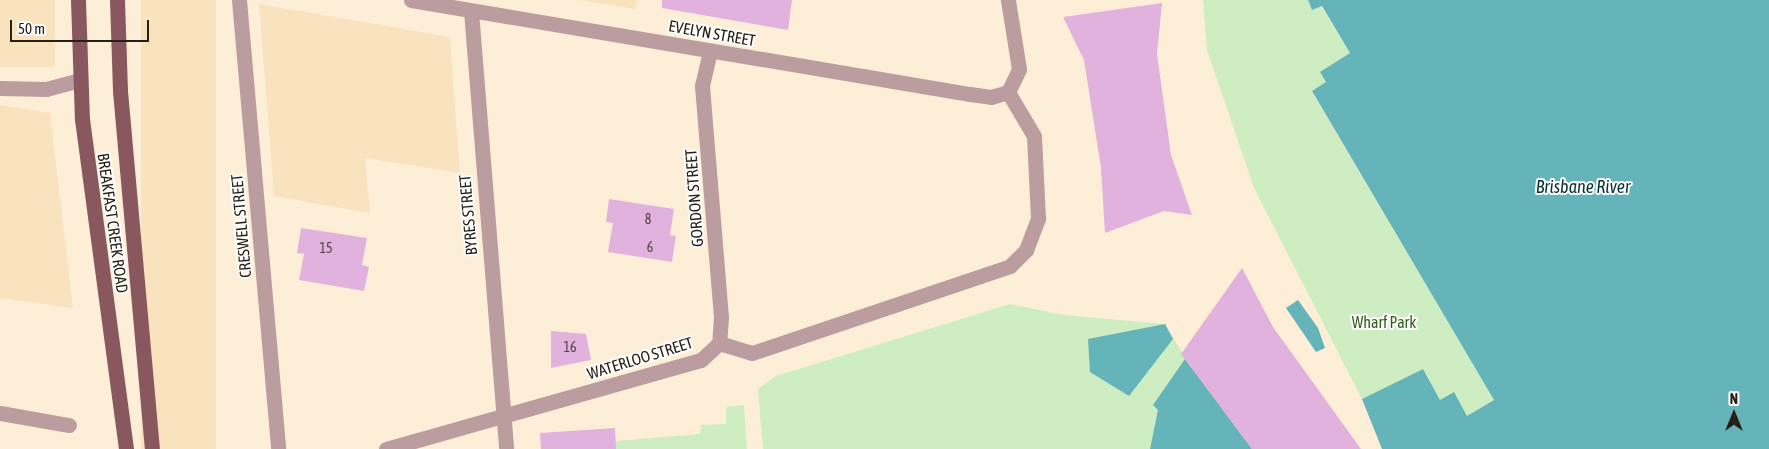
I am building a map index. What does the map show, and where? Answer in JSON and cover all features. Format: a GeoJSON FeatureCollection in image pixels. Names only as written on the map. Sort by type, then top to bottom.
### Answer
{"type":"FeatureCollection","features":[{"type":"Feature","properties":{"kind":"main road","name":"BREAKFAST CREEK ROAD"},"geometry":{"type":"LineString","coordinates":[[78,0],[79,80],[126,449]]}},
{"type":"Feature","properties":{"kind":"main road","name":"BREAKFAST CREEK ROAD"},"geometry":{"type":"LineString","coordinates":[[117,0],[120,92],[152,449]]}},
{"type":"Feature","properties":{"kind":"street","name":"CRESWELL STREET"},"geometry":{"type":"LineString","coordinates":[[239,0],[278,449]]}},
{"type":"Feature","properties":{"kind":"street","name":"EVELYN STREET"},"geometry":{"type":"LineString","coordinates":[[411,0],[970,94],[991,97],[1008,92]]}},
{"type":"Feature","properties":{"kind":"street"},"geometry":{"type":"LineString","coordinates":[[719,343],[752,353],[1010,266],[1026,250],[1038,218],[1034,136],[1008,92],[1019,69],[1008,0]]}},
{"type":"Feature","properties":{"kind":"street","name":"BYRES STREET"},"geometry":{"type":"LineString","coordinates":[[471,11],[506,449]]}},
{"type":"Feature","properties":{"kind":"street","name":"GORDON STREET"},"geometry":{"type":"LineString","coordinates":[[710,51],[702,86],[720,317],[719,343]]}},
{"type":"Feature","properties":{"kind":"street"},"geometry":{"type":"LineString","coordinates":[[0,88],[37,90],[79,80]]}},
{"type":"Feature","properties":{"kind":"street","name":"WATERLOO STREET"},"geometry":{"type":"LineString","coordinates":[[386,449],[700,360],[719,343]]}},
{"type":"Feature","properties":{"kind":"street"},"geometry":{"type":"LineString","coordinates":[[0,413],[68,424]]}},
{"type":"Feature","properties":{"kind":"shaded area"},"geometry":{"type":"Polygon","coordinates":[[[0,0],[55,0],[55,67],[0,67],[0,0]]]}},
{"type":"Feature","properties":{"kind":"shaded area"},"geometry":{"type":"Polygon","coordinates":[[[141,0],[216,0],[216,449],[141,449],[141,0]]]}},
{"type":"Feature","properties":{"kind":"shaded area"},"geometry":{"type":"Polygon","coordinates":[[[579,0],[637,0],[635,9],[579,0]]]}},
{"type":"Feature","properties":{"kind":"shaded area"},"geometry":{"type":"Polygon","coordinates":[[[259,4],[450,37],[460,173],[365,158],[370,213],[274,196],[259,4]]]}},
{"type":"Feature","properties":{"kind":"shaded area"},"geometry":{"type":"Polygon","coordinates":[[[0,105],[50,113],[73,308],[0,298],[0,105]]]}},
{"type":"Feature","properties":{"kind":"green space","name":"Wharf Park"},"geometry":{"type":"Polygon","coordinates":[[[1203,0],[1308,0],[1312,10],[1321,6],[1350,53],[1320,72],[1326,82],[1312,92],[1494,400],[1467,416],[1440,400],[1423,369],[1362,399],[1254,188],[1207,50],[1203,0]]]}},
{"type":"Feature","properties":{"kind":"green space"},"geometry":{"type":"Polygon","coordinates":[[[1010,304],[1063,315],[1165,324],[1187,361],[1252,449],[763,449],[758,389],[776,376],[1010,304]]]}},
{"type":"Feature","properties":{"kind":"green space"},"geometry":{"type":"Polygon","coordinates":[[[744,405],[747,449],[616,449],[616,441],[700,434],[701,425],[726,424],[726,407],[744,405]]]}},
{"type":"Feature","properties":{"kind":"water","name":"Brisbane River"},"geometry":{"type":"Polygon","coordinates":[[[1308,0],[1769,0],[1769,449],[1382,449],[1362,399],[1423,369],[1440,400],[1454,392],[1467,416],[1494,400],[1312,91],[1326,82],[1320,72],[1350,53],[1322,6],[1312,10],[1308,0]]]}},
{"type":"Feature","properties":{"kind":"water"},"geometry":{"type":"Polygon","coordinates":[[[1298,300],[1318,328],[1325,348],[1316,352],[1286,308],[1298,300]]]}},
{"type":"Feature","properties":{"kind":"water"},"geometry":{"type":"Polygon","coordinates":[[[1165,324],[1173,339],[1129,396],[1090,372],[1088,339],[1165,324]]]}},
{"type":"Feature","properties":{"kind":"water"},"geometry":{"type":"Polygon","coordinates":[[[1185,359],[1252,449],[1150,449],[1158,410],[1153,405],[1185,359]]]}},
{"type":"Feature","properties":{"kind":"building"},"geometry":{"type":"Polygon","coordinates":[[[662,0],[792,0],[788,30],[662,8],[662,0]]]}},
{"type":"Feature","properties":{"kind":"building"},"geometry":{"type":"Polygon","coordinates":[[[1162,3],[1157,54],[1171,155],[1192,215],[1164,211],[1105,233],[1101,168],[1084,60],[1063,17],[1162,3]]]}},
{"type":"Feature","properties":{"kind":"building"},"geometry":{"type":"Polygon","coordinates":[[[609,199],[674,209],[670,235],[676,236],[672,262],[608,252],[613,223],[606,222],[609,199]]]}},
{"type":"Feature","properties":{"kind":"building"},"geometry":{"type":"Polygon","coordinates":[[[301,228],[367,238],[362,265],[369,267],[364,291],[299,280],[304,254],[297,253],[301,228]]]}},
{"type":"Feature","properties":{"kind":"building"},"geometry":{"type":"Polygon","coordinates":[[[1242,268],[1273,327],[1361,449],[1252,449],[1181,354],[1242,268]]]}},
{"type":"Feature","properties":{"kind":"building"},"geometry":{"type":"Polygon","coordinates":[[[551,331],[586,334],[591,360],[551,368],[551,331]]]}},
{"type":"Feature","properties":{"kind":"building"},"geometry":{"type":"Polygon","coordinates":[[[615,428],[616,449],[541,449],[540,433],[615,428]]]}}]}
